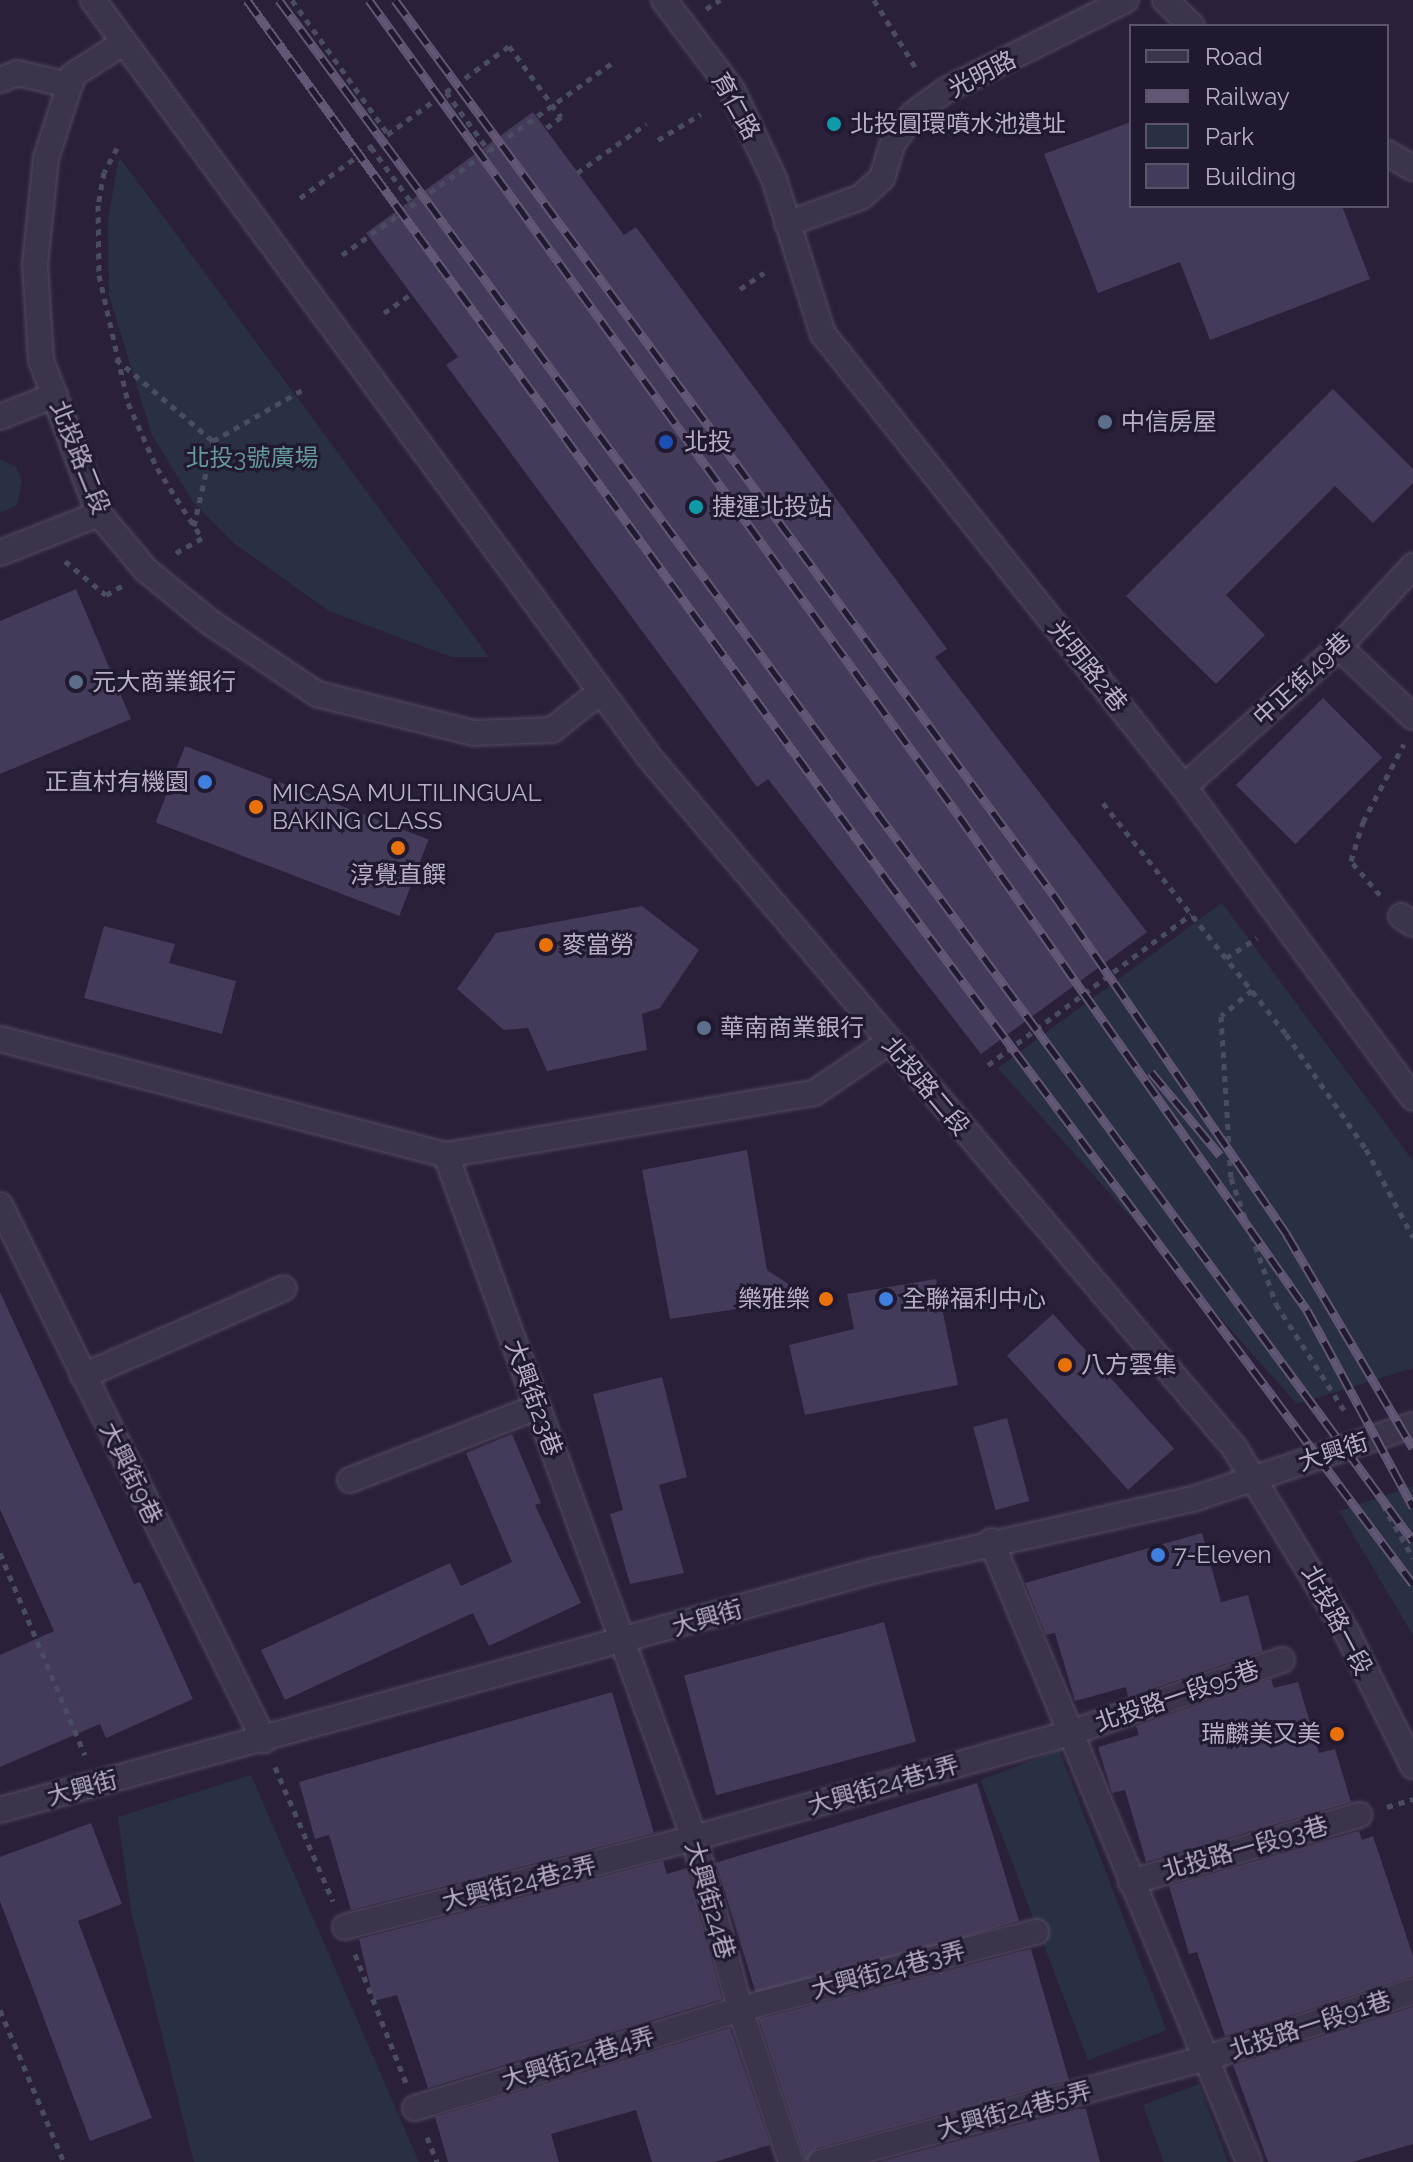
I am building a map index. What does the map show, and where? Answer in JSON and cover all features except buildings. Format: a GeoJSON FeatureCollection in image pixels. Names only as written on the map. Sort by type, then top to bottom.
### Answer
{"type":"FeatureCollection","features":[{"type":"Feature","properties":{"kind":"street","name":"北投路二段"},"geometry":{"type":"LineString","coordinates":[[93,0],[600,692],[1254,1477]]}},
{"type":"Feature","properties":{"kind":"street","name":"育仁路"},"geometry":{"type":"LineString","coordinates":[[664,0],[732,90],[774,179],[787,224]]}},
{"type":"Feature","properties":{"kind":"street","name":"光明路"},"geometry":{"type":"LineString","coordinates":[[787,224],[861,197],[882,178],[893,143],[913,114],[946,90],[1126,0]]}},
{"type":"Feature","properties":{"kind":"street"},"geometry":{"type":"LineString","coordinates":[[1165,0],[1190,24]]}},
{"type":"Feature","properties":{"kind":"street"},"geometry":{"type":"LineString","coordinates":[[0,80],[17,73],[69,85],[73,75],[123,43]]}},
{"type":"Feature","properties":{"kind":"street","name":"北投路二段"},"geometry":{"type":"LineString","coordinates":[[69,85],[46,158],[35,264],[41,360],[99,514],[146,570],[211,623],[317,694],[474,733],[552,730],[600,692]]}},
{"type":"Feature","properties":{"kind":"street"},"geometry":{"type":"LineString","coordinates":[[1389,154],[1413,168]]}},
{"type":"Feature","properties":{"kind":"street","name":"光明路2巷"},"geometry":{"type":"LineString","coordinates":[[787,224],[823,334],[1184,787],[1413,1098]]}},
{"type":"Feature","properties":{"kind":"street"},"geometry":{"type":"LineString","coordinates":[[0,417],[55,395]]}},
{"type":"Feature","properties":{"kind":"street"},"geometry":{"type":"LineString","coordinates":[[0,553],[99,514]]}},
{"type":"Feature","properties":{"kind":"street","name":"中正街49巷"},"geometry":{"type":"LineString","coordinates":[[1184,787],[1339,647],[1413,566]]}},
{"type":"Feature","properties":{"kind":"street"},"geometry":{"type":"LineString","coordinates":[[1339,647],[1413,717]]}},
{"type":"Feature","properties":{"kind":"street"},"geometry":{"type":"LineString","coordinates":[[0,1039],[446,1155],[814,1093],[889,1042]]}},
{"type":"Feature","properties":{"kind":"street","name":"大興街23巷"},"geometry":{"type":"LineString","coordinates":[[446,1155],[623,1641]]}},
{"type":"Feature","properties":{"kind":"street","name":"大興街9巷"},"geometry":{"type":"LineString","coordinates":[[0,1205],[264,1740]]}},
{"type":"Feature","properties":{"kind":"street"},"geometry":{"type":"LineString","coordinates":[[83,1376],[284,1288]]}},
{"type":"Feature","properties":{"kind":"street"},"geometry":{"type":"LineString","coordinates":[[350,1480],[537,1407]]}},
{"type":"Feature","properties":{"kind":"street","name":"大興街"},"geometry":{"type":"LineString","coordinates":[[0,1810],[991,1541],[1193,1499],[1413,1425]]}},
{"type":"Feature","properties":{"kind":"street","name":"北投路一段"},"geometry":{"type":"LineString","coordinates":[[1254,1477],[1346,1631],[1413,1766]]}},
{"type":"Feature","properties":{"kind":"street"},"geometry":{"type":"LineString","coordinates":[[991,1541],[1073,1732],[1131,1882],[1249,2162]]}},
{"type":"Feature","properties":{"kind":"street","name":"大興街24巷"},"geometry":{"type":"LineString","coordinates":[[623,1641],[694,1838],[740,2009],[791,2162]]}},
{"type":"Feature","properties":{"kind":"street","name":"北投路一段95巷"},"geometry":{"type":"LineString","coordinates":[[1073,1732],[1282,1660]]}},
{"type":"Feature","properties":{"kind":"street","name":"大興街24巷1弄"},"geometry":{"type":"LineString","coordinates":[[694,1838],[1073,1732]]}},
{"type":"Feature","properties":{"kind":"street","name":"北投路一段93巷"},"geometry":{"type":"LineString","coordinates":[[1131,1882],[1359,1815]]}},
{"type":"Feature","properties":{"kind":"street","name":"大興街24巷2弄"},"geometry":{"type":"LineString","coordinates":[[345,1927],[694,1838]]}},
{"type":"Feature","properties":{"kind":"street","name":"大興街24巷3弄"},"geometry":{"type":"LineString","coordinates":[[740,2009],[1036,1932]]}},
{"type":"Feature","properties":{"kind":"street","name":"北投路一段91巷"},"geometry":{"type":"LineString","coordinates":[[1207,2058],[1413,1991]]}},
{"type":"Feature","properties":{"kind":"street","name":"大興街24巷4弄"},"geometry":{"type":"LineString","coordinates":[[415,2108],[740,2009]]}},
{"type":"Feature","properties":{"kind":"street","name":"大興街24巷5弄"},"geometry":{"type":"LineString","coordinates":[[821,2162],[1207,2058]]}},
{"type":"Feature","properties":{"kind":"path"},"geometry":{"type":"LineString","coordinates":[[292,0],[388,134]]}},
{"type":"Feature","properties":{"kind":"path"},"geometry":{"type":"LineString","coordinates":[[874,0],[917,70]]}},
{"type":"Feature","properties":{"kind":"path"},"geometry":{"type":"LineString","coordinates":[[300,198],[509,46],[561,117],[545,129]]}},
{"type":"Feature","properties":{"kind":"path"},"geometry":{"type":"LineString","coordinates":[[342,255],[612,63]]}},
{"type":"Feature","properties":{"kind":"path"},"geometry":{"type":"LineString","coordinates":[[446,92],[489,151]]}},
{"type":"Feature","properties":{"kind":"path"},"geometry":{"type":"LineString","coordinates":[[658,140],[701,114]]}},
{"type":"Feature","properties":{"kind":"path"},"geometry":{"type":"LineString","coordinates":[[577,173],[646,124]]}},
{"type":"Feature","properties":{"kind":"path"},"geometry":{"type":"LineString","coordinates":[[371,147],[414,206]]}},
{"type":"Feature","properties":{"kind":"path"},"geometry":{"type":"LineString","coordinates":[[117,148],[104,172],[97,238],[116,359],[141,433],[202,538]]}},
{"type":"Feature","properties":{"kind":"path"},"geometry":{"type":"LineString","coordinates":[[740,289],[764,273]]}},
{"type":"Feature","properties":{"kind":"path"},"geometry":{"type":"LineString","coordinates":[[384,313],[411,294]]}},
{"type":"Feature","properties":{"kind":"path"},"geometry":{"type":"LineString","coordinates":[[116,359],[213,441]]}},
{"type":"Feature","properties":{"kind":"path"},"geometry":{"type":"LineString","coordinates":[[194,526],[213,441],[302,390]]}},
{"type":"Feature","properties":{"kind":"path"},"geometry":{"type":"LineString","coordinates":[[60,560],[80,569],[106,595]]}},
{"type":"Feature","properties":{"kind":"path"},"geometry":{"type":"LineString","coordinates":[[1407,920],[1351,861],[1388,769],[1413,729]]}},
{"type":"Feature","properties":{"kind":"path"},"geometry":{"type":"LineString","coordinates":[[1103,803],[1252,990],[1366,1149],[1413,1237]]}},
{"type":"Feature","properties":{"kind":"path"},"geometry":{"type":"LineString","coordinates":[[988,1065],[1191,914]]}},
{"type":"Feature","properties":{"kind":"path"},"geometry":{"type":"LineString","coordinates":[[1226,958],[1257,938]]}},
{"type":"Feature","properties":{"kind":"path"},"geometry":{"type":"LineString","coordinates":[[1252,990],[1221,1016],[1231,1178],[1276,1304],[1344,1410]]}},
{"type":"Feature","properties":{"kind":"path"},"geometry":{"type":"LineString","coordinates":[[1371,1484],[1413,1558]]}},
{"type":"Feature","properties":{"kind":"path"},"geometry":{"type":"LineString","coordinates":[[1404,1542],[1413,1538]]}},
{"type":"Feature","properties":{"kind":"path"},"geometry":{"type":"LineString","coordinates":[[0,1553],[97,1783]]}},
{"type":"Feature","properties":{"kind":"path"},"geometry":{"type":"LineString","coordinates":[[0,2010],[64,2162]]}},
{"type":"Feature","properties":{"kind":"green space","name":"北投3號廣場"},"geometry":{"type":"Polygon","coordinates":[[[119,157],[489,657],[451,657],[329,611],[235,544],[194,503],[152,435],[109,295],[108,221],[119,157]]]}},
{"type":"Feature","properties":{"kind":"green space"},"geometry":{"type":"Polygon","coordinates":[[[0,459],[16,467],[22,480],[17,505],[0,513],[0,459]]]}},
{"type":"Feature","properties":{"kind":"green space"},"geometry":{"type":"Polygon","coordinates":[[[1222,903],[1413,1161],[1413,1368],[1297,1404],[998,1068],[1222,903]]]}},
{"type":"Feature","properties":{"kind":"green space"},"geometry":{"type":"Polygon","coordinates":[[[1413,1486],[1413,1635],[1339,1511],[1413,1486]]]}},
{"type":"Feature","properties":{"kind":"green space"},"geometry":{"type":"Polygon","coordinates":[[[1059,1750],[1167,2030],[1088,2060],[981,1780],[1059,1750]]]}},
{"type":"Feature","properties":{"kind":"green space"},"geometry":{"type":"Polygon","coordinates":[[[251,1775],[419,2162],[194,2162],[131,1910],[118,1817],[251,1775]]]}},
{"type":"Feature","properties":{"kind":"green space"},"geometry":{"type":"Polygon","coordinates":[[[1199,2084],[1228,2162],[1164,2162],[1143,2105],[1199,2084]]]}},
{"type":"Feature","properties":{"kind":"railway"},"geometry":{"type":"LineString","coordinates":[[247,0],[886,879],[1413,1584]]}},
{"type":"Feature","properties":{"kind":"railway"},"geometry":{"type":"LineString","coordinates":[[279,0],[1413,1541]]}},
{"type":"Feature","properties":{"kind":"railway"},"geometry":{"type":"LineString","coordinates":[[369,0],[959,816],[1307,1310],[1413,1507]]}},
{"type":"Feature","properties":{"kind":"railway"},"geometry":{"type":"LineString","coordinates":[[395,0],[1053,894],[1287,1235],[1413,1448]]}},
{"type":"Feature","properties":{"kind":"railway"},"geometry":{"type":"LineString","coordinates":[[1151,1072],[1220,1155]]}},
{"type":"Feature","properties":{"kind":"place","name":"北投圓環噴水池遺址"},"geometry":{"type":"Point","coordinates":[834,124]}},
{"type":"Feature","properties":{"kind":"place","name":"中信房屋"},"geometry":{"type":"Point","coordinates":[1105,422]}},
{"type":"Feature","properties":{"kind":"place","name":"北投"},"geometry":{"type":"Point","coordinates":[666,442]}},
{"type":"Feature","properties":{"kind":"place","name":"捷運北投站"},"geometry":{"type":"Point","coordinates":[696,507]}},
{"type":"Feature","properties":{"kind":"place","name":"元大商業銀行"},"geometry":{"type":"Point","coordinates":[76,682]}},
{"type":"Feature","properties":{"kind":"place","name":"正直村有機園"},"geometry":{"type":"Point","coordinates":[205,782]}},
{"type":"Feature","properties":{"kind":"place","name":"MICASA MULTILINGUAL BAKING CLASS"},"geometry":{"type":"Point","coordinates":[256,807]}},
{"type":"Feature","properties":{"kind":"place","name":"淳覺直饌"},"geometry":{"type":"Point","coordinates":[398,848]}},
{"type":"Feature","properties":{"kind":"place","name":"麥當勞"},"geometry":{"type":"Point","coordinates":[546,945]}},
{"type":"Feature","properties":{"kind":"place","name":"華南商業銀行"},"geometry":{"type":"Point","coordinates":[704,1028]}},
{"type":"Feature","properties":{"kind":"place","name":"樂雅樂"},"geometry":{"type":"Point","coordinates":[826,1299]}},
{"type":"Feature","properties":{"kind":"place","name":"全聯福利中心"},"geometry":{"type":"Point","coordinates":[886,1299]}},
{"type":"Feature","properties":{"kind":"place","name":"八方雲集"},"geometry":{"type":"Point","coordinates":[1065,1365]}},
{"type":"Feature","properties":{"kind":"place","name":"7-Eleven"},"geometry":{"type":"Point","coordinates":[1158,1555]}},
{"type":"Feature","properties":{"kind":"place","name":"瑞麟美又美"},"geometry":{"type":"Point","coordinates":[1337,1734]}}]}
